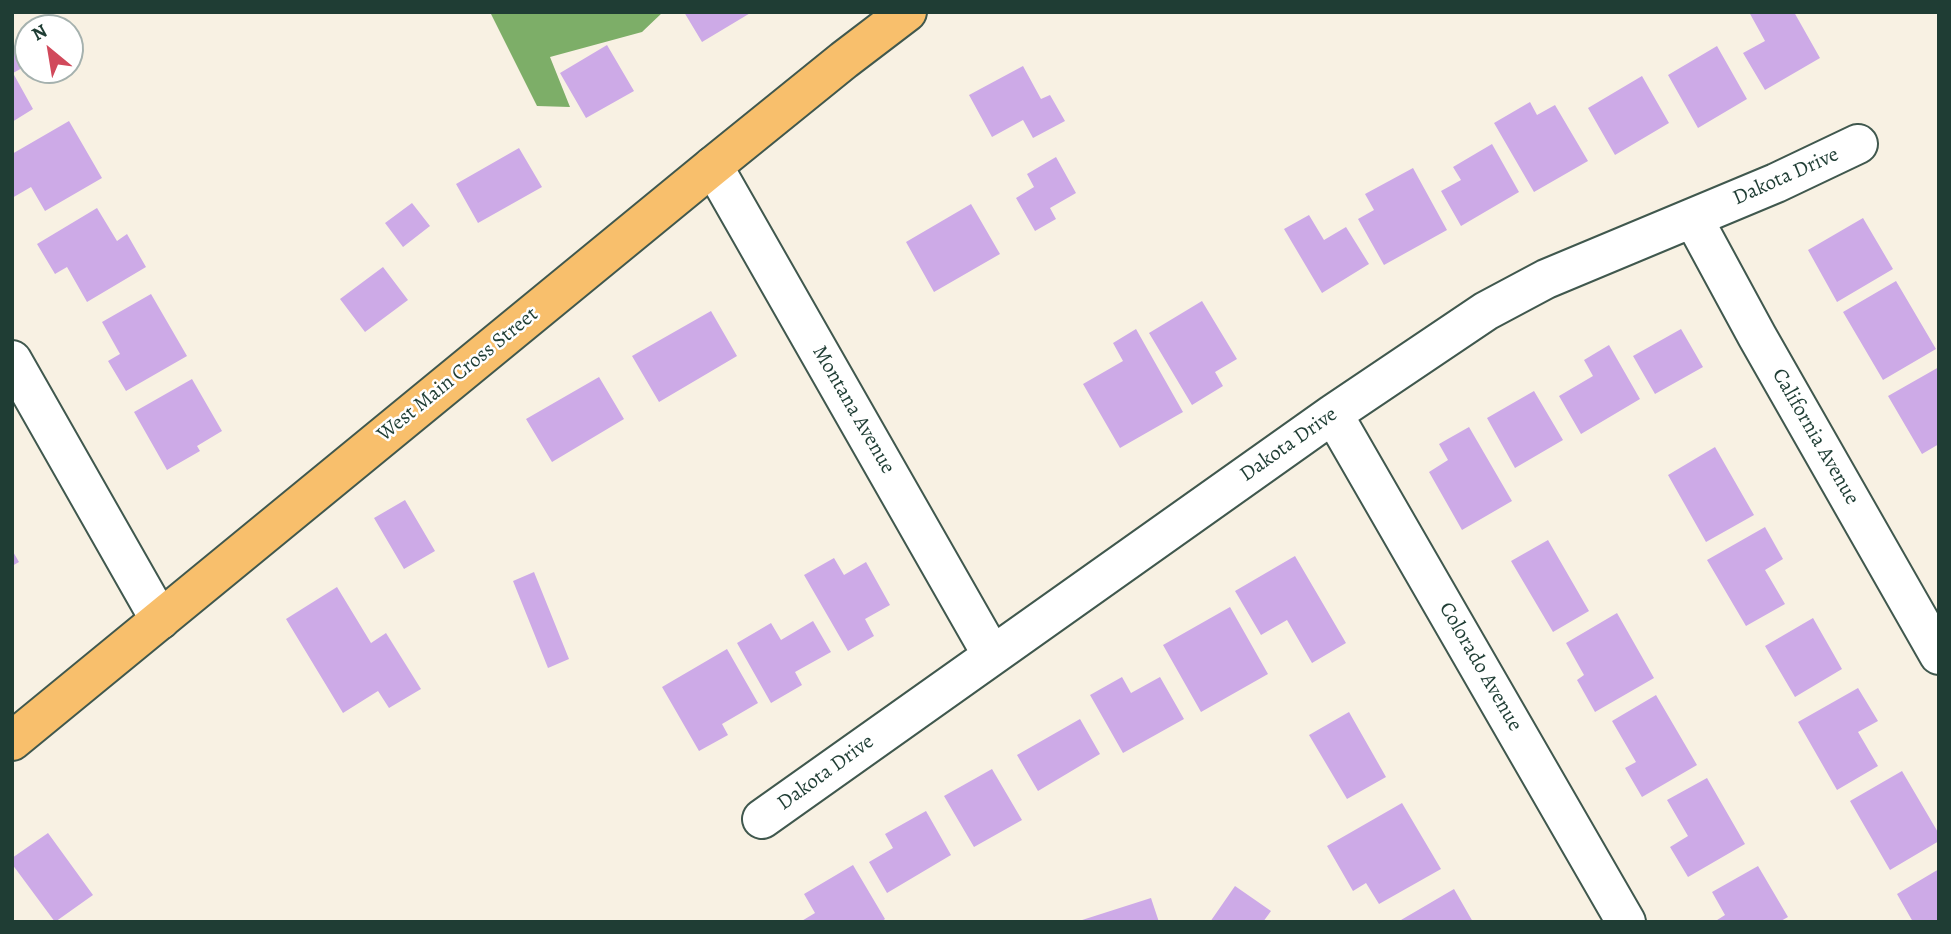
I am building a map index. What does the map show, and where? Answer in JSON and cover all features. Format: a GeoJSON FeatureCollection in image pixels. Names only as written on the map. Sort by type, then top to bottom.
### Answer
{"type":"FeatureCollection","features":[{"type":"Feature","properties":{"kind":"main road","name":"West Main Cross Street"},"geometry":{"type":"LineString","coordinates":[[12,741],[713,166],[907,12]]}},
{"type":"Feature","properties":{"kind":"street","name":"Dakota Drive"},"geometry":{"type":"LineString","coordinates":[[762,819],[1333,414],[1486,311],[1546,279],[1776,183],[1858,144]]}},
{"type":"Feature","properties":{"kind":"street","name":"Montana Avenue"},"geometry":{"type":"LineString","coordinates":[[713,166],[992,655]]}},
{"type":"Feature","properties":{"kind":"street","name":"California Avenue"},"geometry":{"type":"LineString","coordinates":[[1693,218],[1757,336],[1939,655]]}},
{"type":"Feature","properties":{"kind":"street"},"geometry":{"type":"LineString","coordinates":[[12,360],[160,620]]}},
{"type":"Feature","properties":{"kind":"street","name":"Colorado Avenue"},"geometry":{"type":"LineString","coordinates":[[1333,414],[1626,922]]}},
{"type":"Feature","properties":{"kind":"green space"},"geometry":{"type":"Polygon","coordinates":[[[490,12],[663,12],[642,32],[550,57],[570,107],[537,106],[490,12]]]}},
{"type":"Feature","properties":{"kind":"building"},"geometry":{"type":"Polygon","coordinates":[[[684,12],[752,12],[702,42],[684,12]]]}},
{"type":"Feature","properties":{"kind":"building"},"geometry":{"type":"Polygon","coordinates":[[[1749,12],[1794,12],[1820,58],[1765,90],[1743,53],[1765,41],[1749,12]]]}},
{"type":"Feature","properties":{"kind":"building"},"geometry":{"type":"Polygon","coordinates":[[[12,41],[14,84],[19,84],[33,109],[12,122],[12,41]]]}},
{"type":"Feature","properties":{"kind":"building"},"geometry":{"type":"Polygon","coordinates":[[[607,45],[634,91],[586,118],[560,73],[607,45]]]}},
{"type":"Feature","properties":{"kind":"building"},"geometry":{"type":"Polygon","coordinates":[[[1717,46],[1747,99],[1698,128],[1668,75],[1717,46]]]}},
{"type":"Feature","properties":{"kind":"building"},"geometry":{"type":"Polygon","coordinates":[[[1023,66],[1041,99],[1050,95],[1065,121],[1033,138],[1023,120],[992,137],[969,95],[1023,66]]]}},
{"type":"Feature","properties":{"kind":"building"},"geometry":{"type":"Polygon","coordinates":[[[1642,76],[1669,123],[1615,155],[1588,108],[1642,76]]]}},
{"type":"Feature","properties":{"kind":"building"},"geometry":{"type":"Polygon","coordinates":[[[1530,102],[1537,115],[1555,105],[1588,161],[1534,192],[1494,123],[1530,102]]]}},
{"type":"Feature","properties":{"kind":"building"},"geometry":{"type":"Polygon","coordinates":[[[69,121],[102,178],[45,211],[31,187],[12,198],[12,154],[69,121]]]}},
{"type":"Feature","properties":{"kind":"building"},"geometry":{"type":"Polygon","coordinates":[[[1492,144],[1519,192],[1461,226],[1441,191],[1461,180],[1453,167],[1492,144]]]}},
{"type":"Feature","properties":{"kind":"building"},"geometry":{"type":"Polygon","coordinates":[[[519,148],[542,187],[478,223],[456,184],[519,148]]]}},
{"type":"Feature","properties":{"kind":"building"},"geometry":{"type":"Polygon","coordinates":[[[1056,157],[1076,193],[1050,208],[1056,219],[1035,231],[1016,198],[1034,187],[1027,174],[1056,157]]]}},
{"type":"Feature","properties":{"kind":"building"},"geometry":{"type":"Polygon","coordinates":[[[1413,168],[1447,230],[1384,265],[1358,219],[1374,210],[1365,194],[1413,168]]]}},
{"type":"Feature","properties":{"kind":"building"},"geometry":{"type":"Polygon","coordinates":[[[412,203],[430,226],[403,247],[385,223],[412,203]]]}},
{"type":"Feature","properties":{"kind":"building"},"geometry":{"type":"Polygon","coordinates":[[[971,204],[1000,254],[934,292],[906,242],[971,204]]]}},
{"type":"Feature","properties":{"kind":"building"},"geometry":{"type":"Polygon","coordinates":[[[97,208],[117,241],[127,234],[146,267],[87,302],[67,267],[55,274],[37,244],[97,208]]]}},
{"type":"Feature","properties":{"kind":"building"},"geometry":{"type":"Polygon","coordinates":[[[1309,215],[1324,240],[1346,227],[1369,264],[1322,293],[1284,229],[1309,215]]]}},
{"type":"Feature","properties":{"kind":"building"},"geometry":{"type":"Polygon","coordinates":[[[1863,218],[1893,269],[1837,302],[1808,250],[1863,218]]]}},
{"type":"Feature","properties":{"kind":"building"},"geometry":{"type":"Polygon","coordinates":[[[383,267],[408,300],[365,332],[340,299],[383,267]]]}},
{"type":"Feature","properties":{"kind":"building"},"geometry":{"type":"Polygon","coordinates":[[[1896,281],[1936,349],[1883,380],[1843,312],[1896,281]]]}},
{"type":"Feature","properties":{"kind":"building"},"geometry":{"type":"Polygon","coordinates":[[[151,294],[187,356],[126,391],[108,361],[120,354],[102,322],[151,294]]]}},
{"type":"Feature","properties":{"kind":"building"},"geometry":{"type":"Polygon","coordinates":[[[1202,301],[1237,359],[1215,372],[1223,386],[1192,405],[1149,333],[1202,301]]]}},
{"type":"Feature","properties":{"kind":"building"},"geometry":{"type":"Polygon","coordinates":[[[711,311],[737,356],[659,402],[632,356],[711,311]]]}},
{"type":"Feature","properties":{"kind":"building"},"geometry":{"type":"Polygon","coordinates":[[[1136,329],[1183,412],[1120,448],[1083,384],[1123,361],[1113,343],[1136,329]]]}},
{"type":"Feature","properties":{"kind":"building"},"geometry":{"type":"Polygon","coordinates":[[[1681,329],[1703,367],[1655,394],[1633,356],[1681,329]]]}},
{"type":"Feature","properties":{"kind":"building"},"geometry":{"type":"Polygon","coordinates":[[[1609,345],[1640,399],[1581,434],[1559,396],[1593,376],[1584,360],[1609,345]]]}},
{"type":"Feature","properties":{"kind":"building"},"geometry":{"type":"Polygon","coordinates":[[[1939,367],[1939,444],[1922,454],[1888,396],[1939,367]]]}},
{"type":"Feature","properties":{"kind":"building"},"geometry":{"type":"Polygon","coordinates":[[[599,377],[624,419],[552,462],[526,419],[599,377]]]}},
{"type":"Feature","properties":{"kind":"building"},"geometry":{"type":"Polygon","coordinates":[[[192,379],[222,431],[197,446],[200,451],[167,470],[134,412],[192,379]]]}},
{"type":"Feature","properties":{"kind":"building"},"geometry":{"type":"Polygon","coordinates":[[[1534,391],[1563,440],[1515,468],[1487,418],[1534,391]]]}},
{"type":"Feature","properties":{"kind":"building"},"geometry":{"type":"Polygon","coordinates":[[[1469,427],[1512,501],[1462,530],[1429,472],[1448,460],[1439,444],[1469,427]]]}},
{"type":"Feature","properties":{"kind":"building"},"geometry":{"type":"Polygon","coordinates":[[[1715,447],[1754,515],[1706,542],[1668,475],[1715,447]]]}},
{"type":"Feature","properties":{"kind":"building"},"geometry":{"type":"Polygon","coordinates":[[[405,500],[435,551],[404,569],[374,518],[405,500]]]}},
{"type":"Feature","properties":{"kind":"building"},"geometry":{"type":"Polygon","coordinates":[[[1765,527],[1783,559],[1765,570],[1785,604],[1746,626],[1707,560],[1765,527]]]}},
{"type":"Feature","properties":{"kind":"building"},"geometry":{"type":"Polygon","coordinates":[[[1548,540],[1589,611],[1553,632],[1511,561],[1548,540]]]}},
{"type":"Feature","properties":{"kind":"building"},"geometry":{"type":"Polygon","coordinates":[[[12,550],[19,562],[12,566],[12,550]]]}},
{"type":"Feature","properties":{"kind":"building"},"geometry":{"type":"Polygon","coordinates":[[[1295,556],[1346,643],[1312,663],[1287,620],[1261,635],[1235,591],[1295,556]]]}},
{"type":"Feature","properties":{"kind":"building"},"geometry":{"type":"Polygon","coordinates":[[[834,558],[844,575],[866,562],[890,605],[865,619],[874,636],[848,651],[804,575],[834,558]]]}},
{"type":"Feature","properties":{"kind":"building"},"geometry":{"type":"Polygon","coordinates":[[[534,572],[569,659],[548,668],[513,581],[534,572]]]}},
{"type":"Feature","properties":{"kind":"building"},"geometry":{"type":"Polygon","coordinates":[[[337,587],[371,643],[386,633],[421,689],[389,708],[378,691],[343,713],[286,619],[337,587]]]}},
{"type":"Feature","properties":{"kind":"building"},"geometry":{"type":"Polygon","coordinates":[[[1230,607],[1268,674],[1201,712],[1163,645],[1230,607]]]}},
{"type":"Feature","properties":{"kind":"building"},"geometry":{"type":"Polygon","coordinates":[[[1617,613],[1654,678],[1595,712],[1577,680],[1584,675],[1566,643],[1617,613]]]}},
{"type":"Feature","properties":{"kind":"building"},"geometry":{"type":"Polygon","coordinates":[[[1813,618],[1842,669],[1795,697],[1765,646],[1813,618]]]}},
{"type":"Feature","properties":{"kind":"building"},"geometry":{"type":"Polygon","coordinates":[[[813,621],[831,652],[795,672],[802,685],[771,703],[737,643],[771,623],[781,640],[813,621]]]}},
{"type":"Feature","properties":{"kind":"building"},"geometry":{"type":"Polygon","coordinates":[[[727,649],[758,703],[722,724],[728,735],[699,751],[662,687],[727,649]]]}},
{"type":"Feature","properties":{"kind":"building"},"geometry":{"type":"Polygon","coordinates":[[[1122,677],[1131,693],[1160,677],[1184,719],[1123,753],[1090,695],[1122,677]]]}},
{"type":"Feature","properties":{"kind":"building"},"geometry":{"type":"Polygon","coordinates":[[[1858,688],[1878,721],[1858,732],[1878,766],[1837,790],[1798,722],[1858,688]]]}},
{"type":"Feature","properties":{"kind":"building"},"geometry":{"type":"Polygon","coordinates":[[[1656,695],[1697,765],[1642,797],[1625,768],[1636,762],[1612,721],[1656,695]]]}},
{"type":"Feature","properties":{"kind":"building"},"geometry":{"type":"Polygon","coordinates":[[[1349,712],[1386,777],[1347,799],[1309,735],[1349,712]]]}},
{"type":"Feature","properties":{"kind":"building"},"geometry":{"type":"Polygon","coordinates":[[[1080,719],[1100,754],[1038,791],[1017,755],[1080,719]]]}},
{"type":"Feature","properties":{"kind":"building"},"geometry":{"type":"Polygon","coordinates":[[[992,769],[1022,820],[974,847],[944,796],[992,769]]]}},
{"type":"Feature","properties":{"kind":"building"},"geometry":{"type":"Polygon","coordinates":[[[1902,771],[1939,834],[1939,841],[1890,870],[1850,801],[1902,771]]]}},
{"type":"Feature","properties":{"kind":"building"},"geometry":{"type":"Polygon","coordinates":[[[1707,778],[1745,844],[1688,877],[1670,847],[1688,836],[1667,800],[1707,778]]]}},
{"type":"Feature","properties":{"kind":"building"},"geometry":{"type":"Polygon","coordinates":[[[1402,803],[1441,869],[1379,904],[1366,883],[1353,891],[1327,846],[1402,803]]]}},
{"type":"Feature","properties":{"kind":"building"},"geometry":{"type":"Polygon","coordinates":[[[926,811],[951,855],[887,893],[869,862],[893,848],[885,834],[926,811]]]}},
{"type":"Feature","properties":{"kind":"building"},"geometry":{"type":"Polygon","coordinates":[[[48,833],[93,895],[55,922],[12,864],[12,858],[48,833]]]}},
{"type":"Feature","properties":{"kind":"building"},"geometry":{"type":"Polygon","coordinates":[[[853,865],[885,919],[881,922],[800,922],[815,913],[804,894],[853,865]]]}},
{"type":"Feature","properties":{"kind":"building"},"geometry":{"type":"Polygon","coordinates":[[[1758,866],[1788,917],[1779,922],[1714,922],[1725,915],[1712,892],[1758,866]]]}},
{"type":"Feature","properties":{"kind":"building"},"geometry":{"type":"Polygon","coordinates":[[[1939,869],[1939,922],[1913,922],[1897,894],[1939,869]]]}},
{"type":"Feature","properties":{"kind":"building"},"geometry":{"type":"Polygon","coordinates":[[[1235,886],[1271,911],[1263,922],[1210,922],[1235,886]]]}},
{"type":"Feature","properties":{"kind":"building"},"geometry":{"type":"Polygon","coordinates":[[[1454,889],[1473,922],[1402,922],[1401,920],[1454,889]]]}},
{"type":"Feature","properties":{"kind":"building"},"geometry":{"type":"Polygon","coordinates":[[[1151,898],[1159,922],[1079,922],[1079,921],[1151,898]]]}}]}
